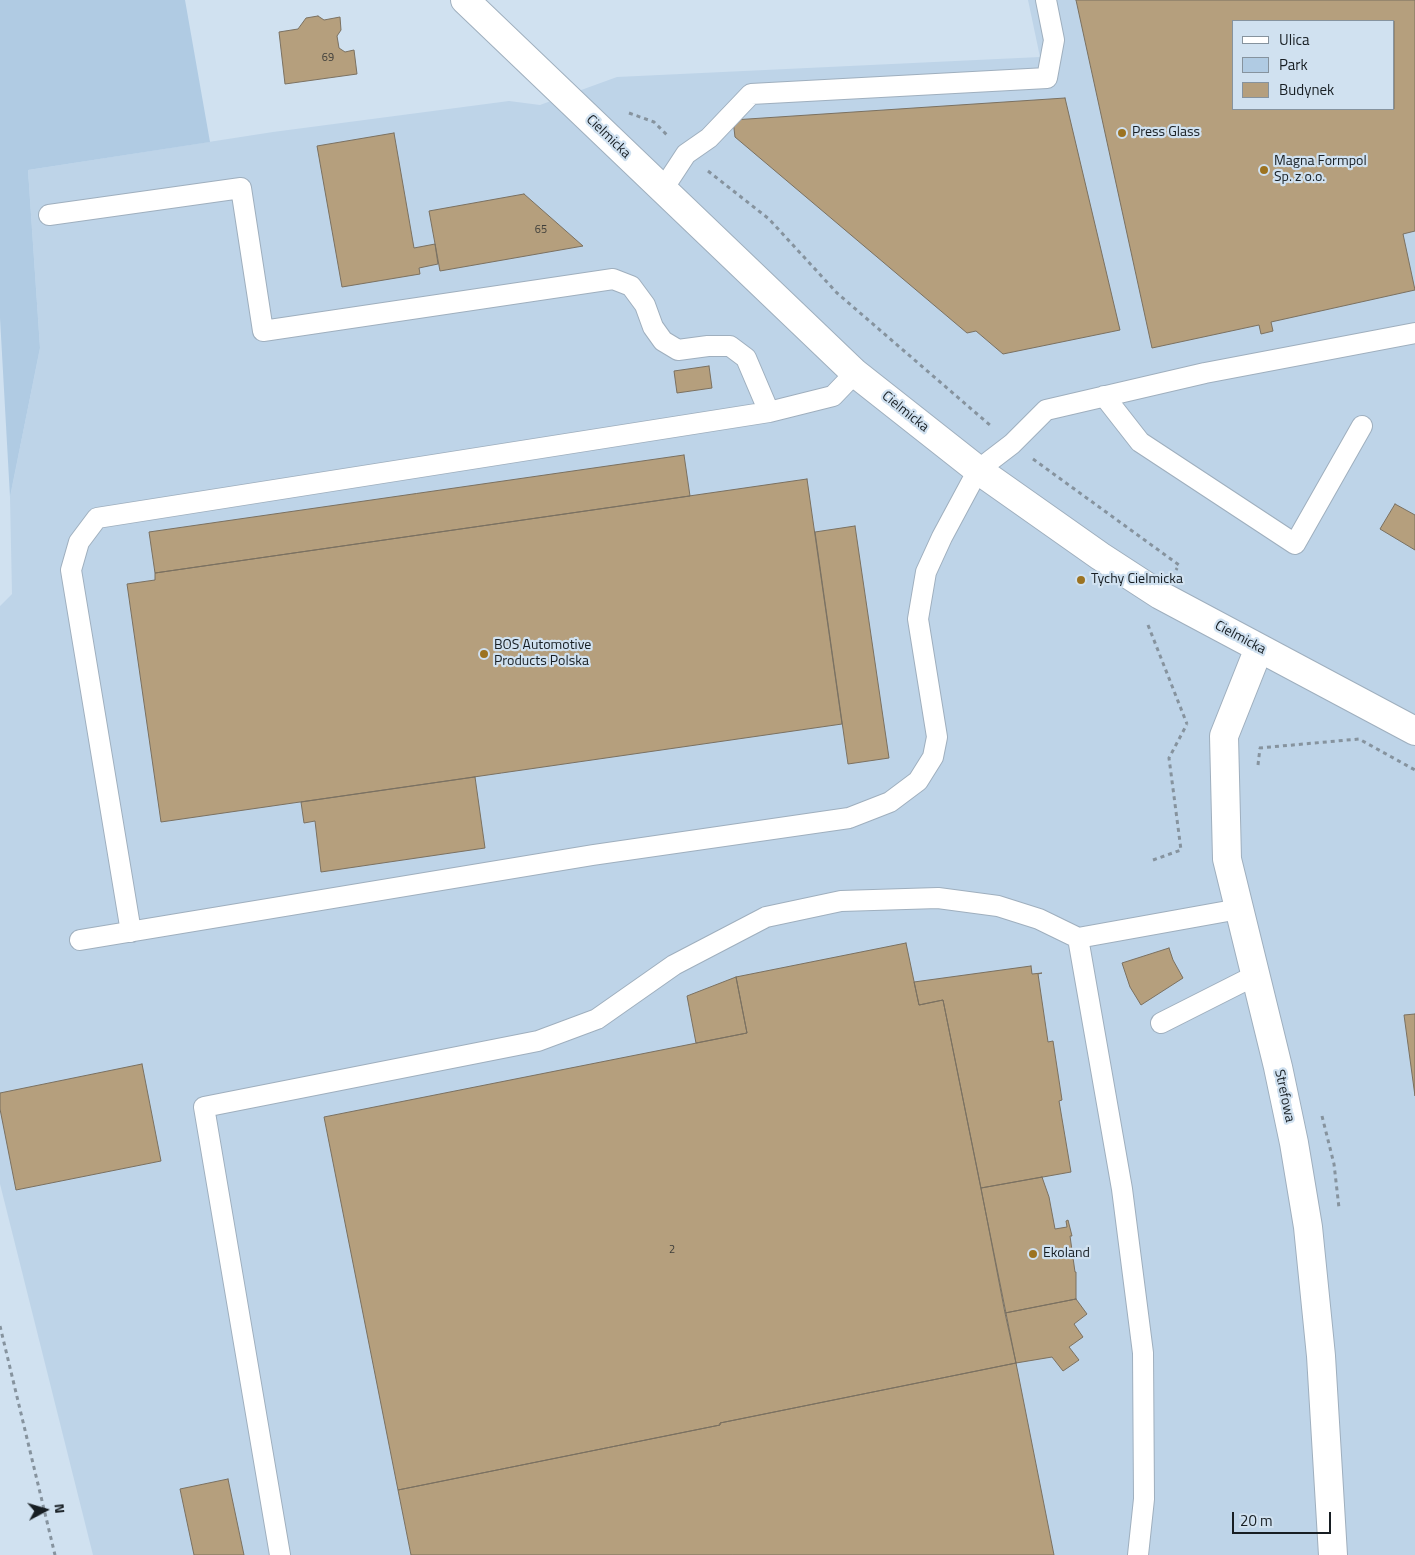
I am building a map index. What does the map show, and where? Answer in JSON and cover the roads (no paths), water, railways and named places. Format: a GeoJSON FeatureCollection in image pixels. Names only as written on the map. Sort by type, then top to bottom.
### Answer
{"type":"FeatureCollection","features":[{"type":"Feature","properties":{"kind":"street","name":"Cielmicka"},"geometry":{"type":"LineString","coordinates":[[465,0],[855,373],[978,470],[1100,556],[1160,595],[1415,731]]}},
{"type":"Feature","properties":{"kind":"street","name":"Strefowa"},"geometry":{"type":"LineString","coordinates":[[1259,648],[1224,736],[1227,859],[1284,1096],[1308,1227],[1321,1356],[1332,1555]]}},
{"type":"Feature","properties":{"kind":"lane"},"geometry":{"type":"LineString","coordinates":[[662,188],[686,154],[709,138],[751,94],[1047,78],[1054,40],[1046,0]]}},
{"type":"Feature","properties":{"kind":"lane"},"geometry":{"type":"LineString","coordinates":[[49,215],[241,188],[263,331],[613,279],[631,286],[645,306],[653,327],[663,342],[678,350],[708,346],[730,346],[746,358],[769,412]]}},
{"type":"Feature","properties":{"kind":"lane"},"geometry":{"type":"LineString","coordinates":[[80,940],[593,855],[849,818],[890,802],[918,781],[933,757],[936,737],[918,619],[926,572],[942,537],[978,470],[1012,444],[1046,410],[1205,373],[1415,332]]}},
{"type":"Feature","properties":{"kind":"lane"},"geometry":{"type":"LineString","coordinates":[[131,932],[71,570],[79,542],[97,518],[769,412],[833,396],[855,373]]}},
{"type":"Feature","properties":{"kind":"lane"},"geometry":{"type":"LineString","coordinates":[[1104,396],[1140,442],[1295,544],[1362,426]]}},
{"type":"Feature","properties":{"kind":"lane"},"geometry":{"type":"LineString","coordinates":[[280,1555],[204,1107],[538,1041],[597,1019],[674,965],[766,917],[842,901],[938,898],[998,906],[1039,919],[1078,938],[1239,909]]}},
{"type":"Feature","properties":{"kind":"lane"},"geometry":{"type":"LineString","coordinates":[[1078,938],[1122,1189],[1143,1353],[1144,1499],[1138,1555]]}},
{"type":"Feature","properties":{"kind":"lane"},"geometry":{"type":"LineString","coordinates":[[1161,1023],[1256,975]]}},
{"type":"Feature","properties":{"kind":"place","name":"Press Glass"},"geometry":{"type":"Point","coordinates":[1122,133]}},
{"type":"Feature","properties":{"kind":"place","name":"Magna Formpol Sp. z o.o."},"geometry":{"type":"Point","coordinates":[1264,170]}},
{"type":"Feature","properties":{"kind":"place","name":"Tychy Cielmicka"},"geometry":{"type":"Point","coordinates":[1081,580]}},
{"type":"Feature","properties":{"kind":"place","name":"BOS Automotive Products Polska"},"geometry":{"type":"Point","coordinates":[484,654]}},
{"type":"Feature","properties":{"kind":"place","name":"Ekoland"},"geometry":{"type":"Point","coordinates":[1033,1254]}}]}
